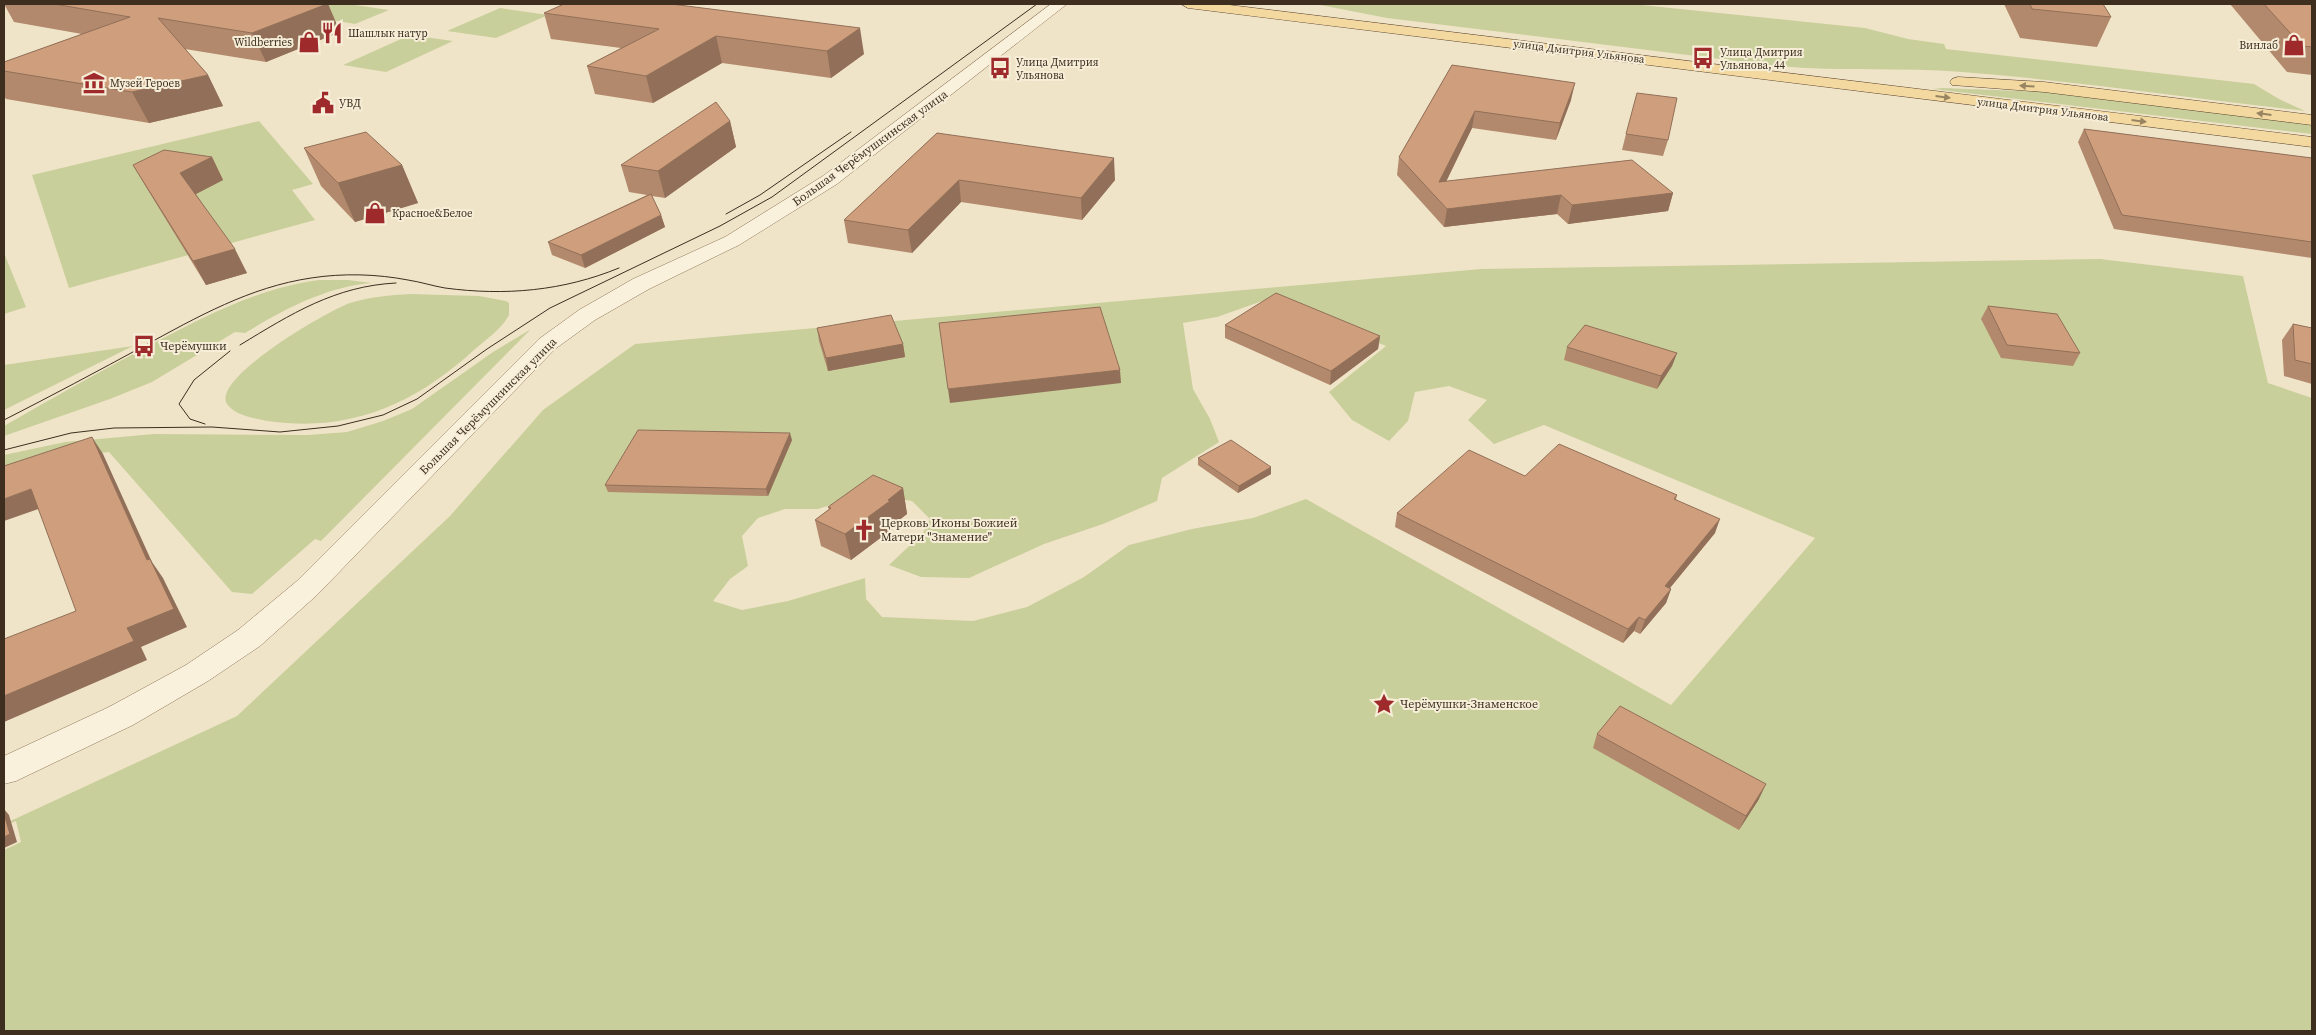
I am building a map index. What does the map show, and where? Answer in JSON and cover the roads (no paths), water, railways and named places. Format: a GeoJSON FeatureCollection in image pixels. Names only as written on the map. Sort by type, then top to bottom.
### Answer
{"type":"FeatureCollection","features":[{"type":"Feature","properties":{"kind":"main road","name":"улица Дмитрия Ульянова"},"geometry":{"type":"LineString","coordinates":[[1188,4],[2312,142]]}},
{"type":"Feature","properties":{"kind":"main road","name":"улица Дмитрия Ульянова"},"geometry":{"type":"LineString","coordinates":[[1267,4],[1385,27]]}},
{"type":"Feature","properties":{"kind":"main road","name":"улица Дмитрия Ульянова"},"geometry":{"type":"LineString","coordinates":[[1773,75],[2044,87],[2312,120]]}},
{"type":"Feature","properties":{"kind":"street","name":"Большая Черёмушкинская улица"},"geometry":{"type":"LineString","coordinates":[[4,771],[121,716],[197,673],[249,638],[307,588],[547,344],[587,315],[641,284],[732,240],[814,191],[1060,4]]}},
{"type":"Feature","properties":{"kind":"tram line"},"geometry":{"type":"LineString","coordinates":[[4,450],[71,433],[114,428],[212,427],[280,432],[338,426],[383,415],[417,399],[487,349],[550,308],[720,226],[772,197],[1037,4]]}},
{"type":"Feature","properties":{"kind":"tram line"},"geometry":{"type":"LineString","coordinates":[[726,214],[760,195],[851,132]]}},
{"type":"Feature","properties":{"kind":"tram line"},"geometry":{"type":"LineString","coordinates":[[4,420],[224,304],[288,282],[323,276],[372,275],[445,288],[512,291],[555,287],[598,276],[619,268]]}},
{"type":"Feature","properties":{"kind":"tram line"},"geometry":{"type":"LineString","coordinates":[[240,345],[277,323],[333,296],[374,285],[396,283]]}},
{"type":"Feature","properties":{"kind":"tram line"},"geometry":{"type":"LineString","coordinates":[[205,424],[190,419],[179,404],[194,380],[230,351]]}},
{"type":"Feature","properties":{"kind":"place","name":"Шашлык натур"},"geometry":{"type":"Point","coordinates":[332,33]}},
{"type":"Feature","properties":{"kind":"place","name":"Wildberries"},"geometry":{"type":"Point","coordinates":[309,42]}},
{"type":"Feature","properties":{"kind":"place","name":"Винлаб"},"geometry":{"type":"Point","coordinates":[2294,45]}},
{"type":"Feature","properties":{"kind":"place","name":"Улица Дмитрия Ульянова, 44"},"geometry":{"type":"Point","coordinates":[1703,58]}},
{"type":"Feature","properties":{"kind":"place","name":"Улица Дмитрия Ульянова"},"geometry":{"type":"Point","coordinates":[1000,68]}},
{"type":"Feature","properties":{"kind":"place","name":"Музей Героев"},"geometry":{"type":"Point","coordinates":[94,83]}},
{"type":"Feature","properties":{"kind":"place","name":"УВД"},"geometry":{"type":"Point","coordinates":[323,103]}},
{"type":"Feature","properties":{"kind":"place","name":"Красное&Белое"},"geometry":{"type":"Point","coordinates":[375,213]}},
{"type":"Feature","properties":{"kind":"place","name":"Черёмушки"},"geometry":{"type":"Point","coordinates":[144,346]}},
{"type":"Feature","properties":{"kind":"place","name":"Церковь Иконы Божией Матери \"Знамение\""},"geometry":{"type":"Point","coordinates":[864,530]}},
{"type":"Feature","properties":{"kind":"place","name":"Черёмушки-Знаменское"},"geometry":{"type":"Point","coordinates":[1384,704]}}]}
